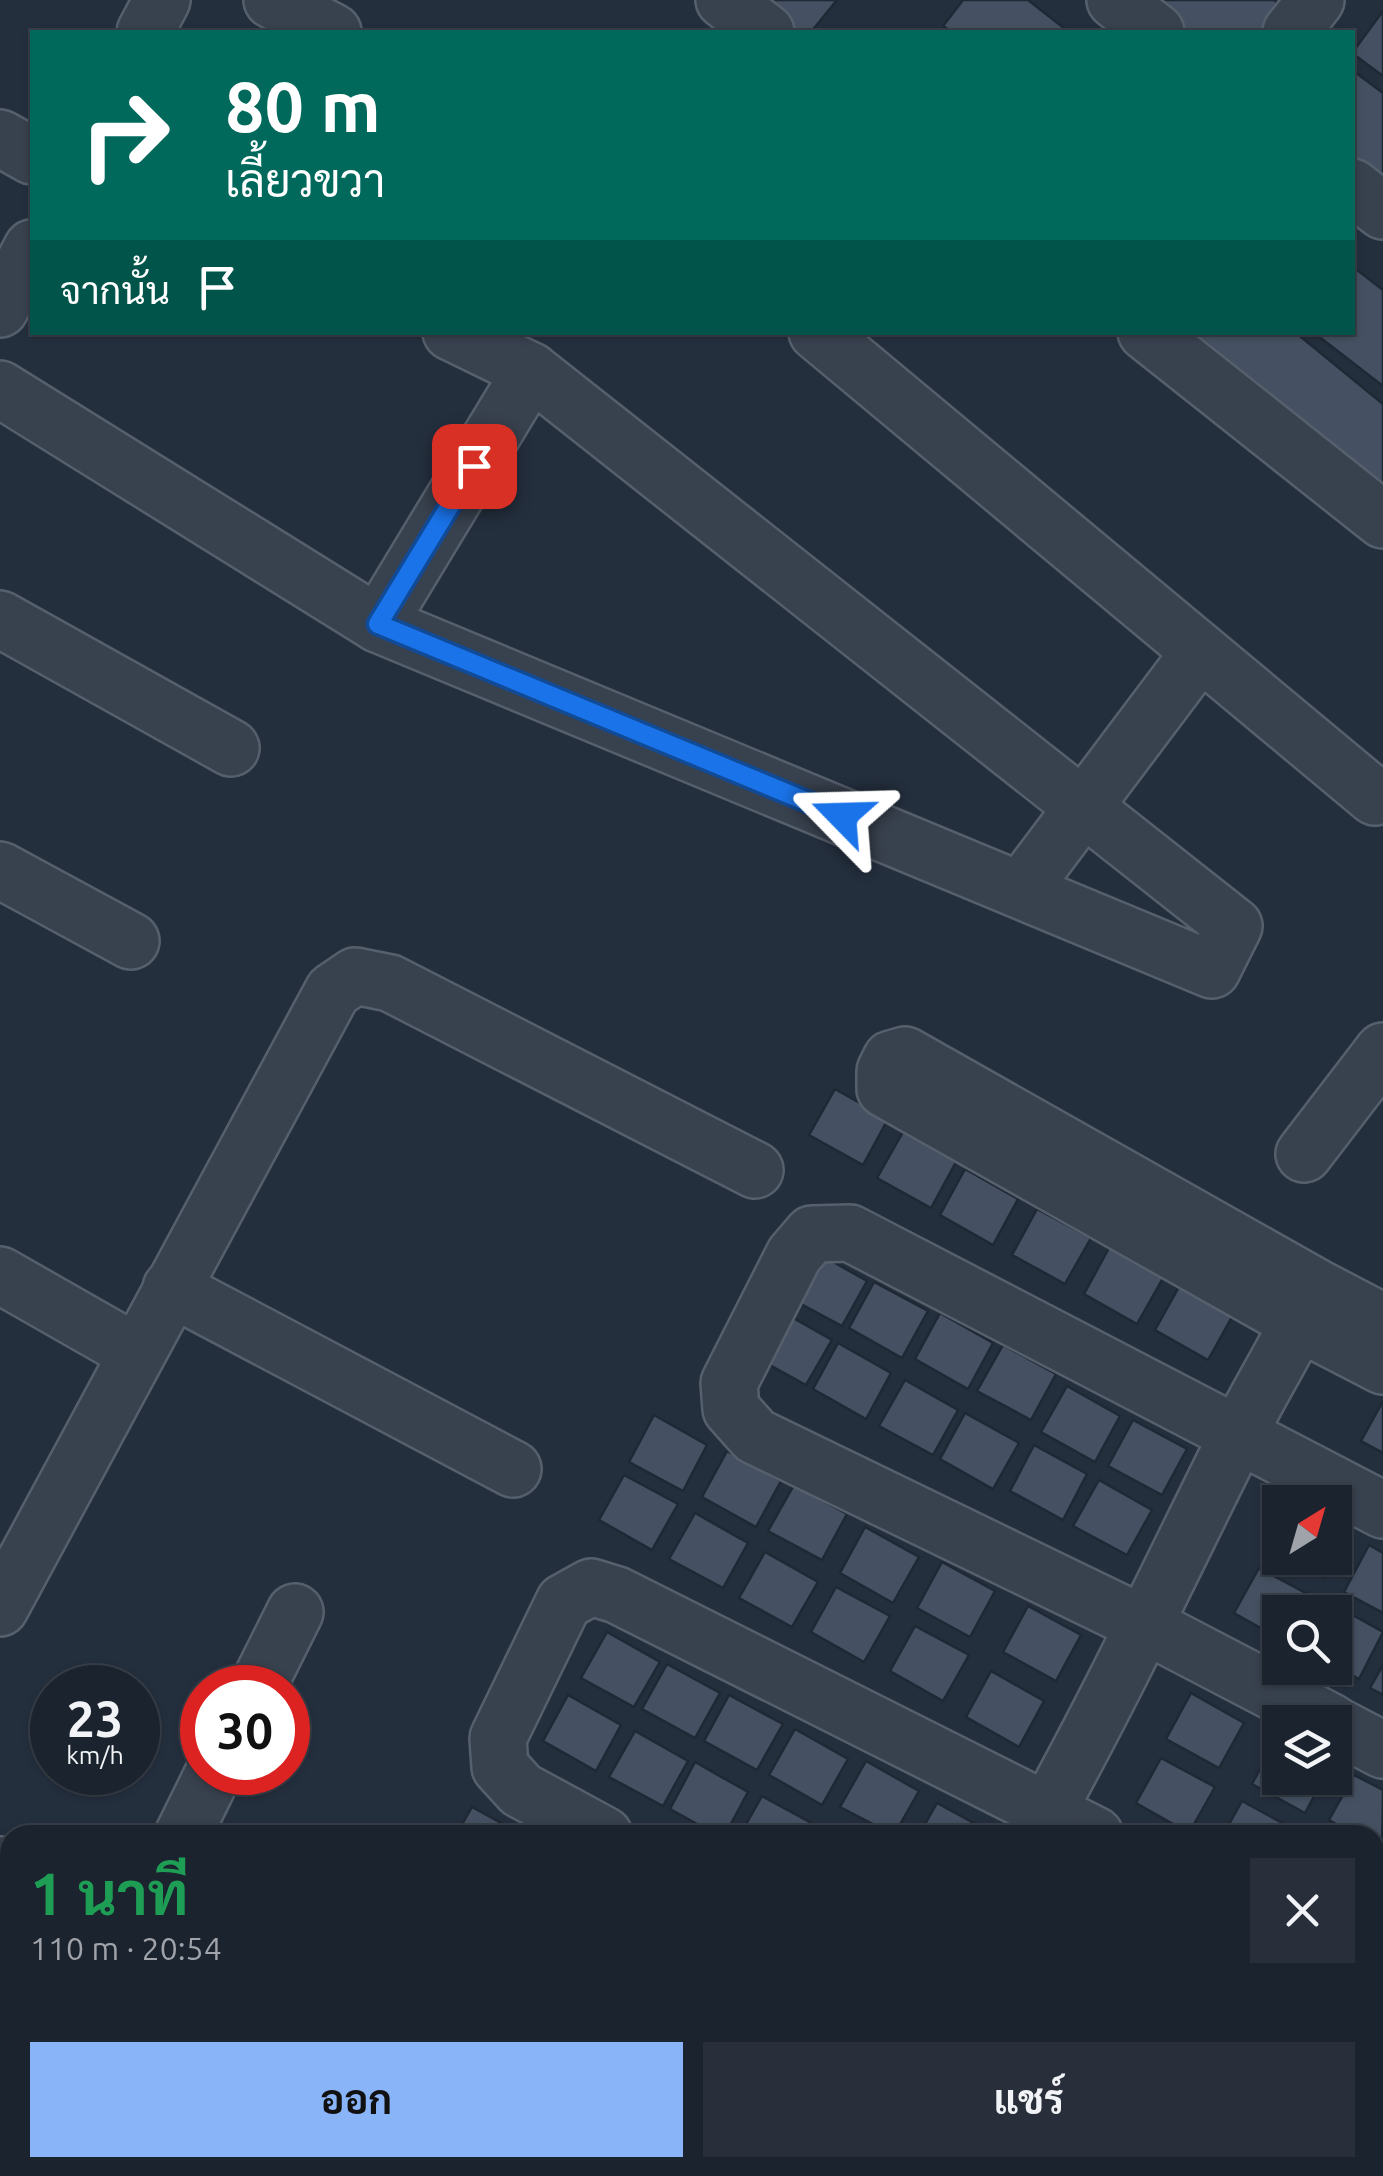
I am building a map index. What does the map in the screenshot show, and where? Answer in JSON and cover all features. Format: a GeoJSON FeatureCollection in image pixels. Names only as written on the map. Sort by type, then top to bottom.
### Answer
{"type":"FeatureCollection","features":[{"type":"Feature","properties":{"kind":"street"},"geometry":{"type":"LineString","coordinates":[[146,30],[162,0]]}},
{"type":"Feature","properties":{"kind":"street"},"geometry":{"type":"LineString","coordinates":[[272,0],[329,30]]}},
{"type":"Feature","properties":{"kind":"street"},"geometry":{"type":"LineString","coordinates":[[724,0],[763,30]]}},
{"type":"Feature","properties":{"kind":"street"},"geometry":{"type":"LineString","coordinates":[[1115,0],[1153,30]]}},
{"type":"Feature","properties":{"kind":"street"},"geometry":{"type":"LineString","coordinates":[[1293,30],[1316,0]]}},
{"type":"Feature","properties":{"kind":"street"},"geometry":{"type":"LineString","coordinates":[[0,138],[30,155]]}},
{"type":"Feature","properties":{"kind":"street"},"geometry":{"type":"LineString","coordinates":[[1355,189],[1383,211]]}},
{"type":"Feature","properties":{"kind":"street"},"geometry":{"type":"LineString","coordinates":[[0,310],[30,252]]}},
{"type":"Feature","properties":{"kind":"street"},"geometry":{"type":"LineString","coordinates":[[0,389],[378,624],[1212,970],[1234,926],[531,372],[457,335]]}},
{"type":"Feature","properties":{"kind":"street"},"geometry":{"type":"LineString","coordinates":[[821,335],[1375,797]]}},
{"type":"Feature","properties":{"kind":"street"},"geometry":{"type":"LineString","coordinates":[[1150,335],[1383,520]]}},
{"type":"Feature","properties":{"kind":"street"},"geometry":{"type":"LineString","coordinates":[[378,624],[531,372]]}},
{"type":"Feature","properties":{"kind":"street"},"geometry":{"type":"LineString","coordinates":[[0,619],[231,748]]}},
{"type":"Feature","properties":{"kind":"street"},"geometry":{"type":"LineString","coordinates":[[1022,890],[1200,652]]}},
{"type":"Feature","properties":{"kind":"street"},"geometry":{"type":"LineString","coordinates":[[0,870],[131,941]]}},
{"type":"Feature","properties":{"kind":"street"},"geometry":{"type":"LineString","coordinates":[[0,1608],[17,1538],[136,1352],[333,991],[354,976],[390,983],[756,1170]]}},
{"type":"Feature","properties":{"kind":"street"},"geometry":{"type":"LineString","coordinates":[[1304,1154],[1383,1052]]}},
{"type":"Feature","properties":{"kind":"street"},"geometry":{"type":"LineString","coordinates":[[1383,1322],[1308,1305],[885,1089],[885,1071],[891,1060],[905,1056],[1308,1305],[1383,1366]]}},
{"type":"Feature","properties":{"kind":"street"},"geometry":{"type":"LineString","coordinates":[[1297,1705],[1145,1624],[755,1436],[731,1409],[729,1383],[794,1255],[812,1234],[850,1233],[1383,1510]]}},
{"type":"Feature","properties":{"kind":"street"},"geometry":{"type":"LineString","coordinates":[[0,1275],[136,1352]]}},
{"type":"Feature","properties":{"kind":"street"},"geometry":{"type":"LineString","coordinates":[[171,1288],[513,1469]]}},
{"type":"Feature","properties":{"kind":"street"},"geometry":{"type":"LineString","coordinates":[[1060,1825],[1145,1624],[1270,1370],[1308,1305]]}},
{"type":"Feature","properties":{"kind":"street"},"geometry":{"type":"LineString","coordinates":[[586,1825],[521,1790],[500,1767],[498,1738],[564,1602],[591,1586],[617,1595],[1055,1825]]}},
{"type":"Feature","properties":{"kind":"street"},"geometry":{"type":"LineString","coordinates":[[269,1665],[296,1612]]}},
{"type":"Feature","properties":{"kind":"street"},"geometry":{"type":"LineString","coordinates":[[1352,1734],[1383,1750]]}},
{"type":"Feature","properties":{"kind":"street"},"geometry":{"type":"LineString","coordinates":[[187,1825],[202,1795]]}},
{"type":"Feature","properties":{"kind":"building"},"geometry":{"type":"Polygon","coordinates":[[[748,0],[837,0],[813,30],[786,30],[748,0]]]}},
{"type":"Feature","properties":{"kind":"building"},"geometry":{"type":"Polygon","coordinates":[[[963,0],[1028,0],[1066,30],[949,30],[943,26],[963,0]]]}},
{"type":"Feature","properties":{"kind":"building"},"geometry":{"type":"Polygon","coordinates":[[[1145,0],[1274,0],[1290,12],[1276,30],[1185,30],[1145,0]]]}},
{"type":"Feature","properties":{"kind":"building"},"geometry":{"type":"Polygon","coordinates":[[[1383,11],[1383,76],[1355,55],[1355,49],[1383,11]]]}},
{"type":"Feature","properties":{"kind":"building"},"geometry":{"type":"Polygon","coordinates":[[[1355,72],[1383,93],[1383,184],[1355,162],[1355,72]]]}},
{"type":"Feature","properties":{"kind":"building"},"geometry":{"type":"Polygon","coordinates":[[[1355,268],[1383,290],[1383,386],[1317,335],[1355,335],[1355,268]]]}},
{"type":"Feature","properties":{"kind":"building"},"geometry":{"type":"Polygon","coordinates":[[[1172,335],[1299,335],[1383,404],[1383,500],[1172,335]]]}},
{"type":"Feature","properties":{"kind":"building"},"geometry":{"type":"Polygon","coordinates":[[[835,1089],[888,1119],[863,1165],[809,1135],[835,1089]]]}},
{"type":"Feature","properties":{"kind":"building"},"geometry":{"type":"Polygon","coordinates":[[[903,1132],[956,1162],[931,1208],[877,1178],[903,1132]]]}},
{"type":"Feature","properties":{"kind":"building"},"geometry":{"type":"Polygon","coordinates":[[[965,1169],[1018,1199],[993,1245],[940,1215],[965,1169]]]}},
{"type":"Feature","properties":{"kind":"building"},"geometry":{"type":"Polygon","coordinates":[[[1037,1209],[1091,1238],[1065,1284],[1012,1255],[1037,1209]]]}},
{"type":"Feature","properties":{"kind":"building"},"geometry":{"type":"Polygon","coordinates":[[[1109,1248],[1163,1278],[1137,1324],[1084,1294],[1109,1248]]]}},
{"type":"Feature","properties":{"kind":"building"},"geometry":{"type":"Polygon","coordinates":[[[814,1251],[867,1281],[842,1326],[788,1297],[814,1251]]]}},
{"type":"Feature","properties":{"kind":"building"},"geometry":{"type":"Polygon","coordinates":[[[874,1282],[928,1311],[902,1358],[849,1328],[874,1282]]]}},
{"type":"Feature","properties":{"kind":"building"},"geometry":{"type":"Polygon","coordinates":[[[1180,1285],[1233,1315],[1208,1360],[1155,1330],[1180,1285]]]}},
{"type":"Feature","properties":{"kind":"building"},"geometry":{"type":"Polygon","coordinates":[[[779,1310],[832,1340],[806,1385],[753,1356],[779,1310]]]}},
{"type":"Feature","properties":{"kind":"building"},"geometry":{"type":"Polygon","coordinates":[[[940,1313],[993,1343],[968,1389],[915,1359],[940,1313]]]}},
{"type":"Feature","properties":{"kind":"building"},"geometry":{"type":"Polygon","coordinates":[[[838,1343],[891,1373],[866,1419],[813,1389],[838,1343]]]}},
{"type":"Feature","properties":{"kind":"building"},"geometry":{"type":"Polygon","coordinates":[[[1003,1345],[1056,1374],[1031,1420],[977,1391],[1003,1345]]]}},
{"type":"Feature","properties":{"kind":"building"},"geometry":{"type":"Polygon","coordinates":[[[905,1380],[958,1410],[933,1455],[879,1426],[905,1380]]]}},
{"type":"Feature","properties":{"kind":"building"},"geometry":{"type":"Polygon","coordinates":[[[1067,1386],[1120,1416],[1095,1462],[1041,1432],[1067,1386]]]}},
{"type":"Feature","properties":{"kind":"building"},"geometry":{"type":"Polygon","coordinates":[[[1383,1401],[1383,1453],[1361,1441],[1383,1401]]]}},
{"type":"Feature","properties":{"kind":"building"},"geometry":{"type":"Polygon","coordinates":[[[965,1413],[1019,1443],[993,1489],[940,1459],[965,1413]]]}},
{"type":"Feature","properties":{"kind":"building"},"geometry":{"type":"Polygon","coordinates":[[[654,1415],[707,1445],[683,1491],[629,1462],[654,1415]]]}},
{"type":"Feature","properties":{"kind":"building"},"geometry":{"type":"Polygon","coordinates":[[[1133,1420],[1187,1449],[1162,1495],[1108,1466],[1133,1420]]]}},
{"type":"Feature","properties":{"kind":"building"},"geometry":{"type":"Polygon","coordinates":[[[1034,1445],[1087,1474],[1063,1520],[1010,1491],[1034,1445]]]}},
{"type":"Feature","properties":{"kind":"building"},"geometry":{"type":"Polygon","coordinates":[[[727,1451],[781,1481],[756,1527],[702,1497],[727,1451]]]}},
{"type":"Feature","properties":{"kind":"building"},"geometry":{"type":"Polygon","coordinates":[[[624,1475],[678,1504],[652,1550],[599,1520],[624,1475]]]}},
{"type":"Feature","properties":{"kind":"building"},"geometry":{"type":"Polygon","coordinates":[[[1099,1480],[1152,1510],[1127,1555],[1073,1526],[1099,1480]]]}},
{"type":"Feature","properties":{"kind":"building"},"geometry":{"type":"Polygon","coordinates":[[[794,1485],[847,1514],[822,1560],[768,1531],[794,1485]]]}},
{"type":"Feature","properties":{"kind":"building"},"geometry":{"type":"Polygon","coordinates":[[[695,1513],[748,1543],[723,1588],[669,1559],[695,1513]]]}},
{"type":"Feature","properties":{"kind":"building"},"geometry":{"type":"Polygon","coordinates":[[[865,1527],[919,1557],[893,1603],[840,1573],[865,1527]]]}},
{"type":"Feature","properties":{"kind":"building"},"geometry":{"type":"Polygon","coordinates":[[[1369,1545],[1383,1553],[1383,1613],[1344,1592],[1369,1545]]]}},
{"type":"Feature","properties":{"kind":"building"},"geometry":{"type":"Polygon","coordinates":[[[765,1552],[818,1582],[792,1627],[739,1598],[765,1552]]]}},
{"type":"Feature","properties":{"kind":"building"},"geometry":{"type":"Polygon","coordinates":[[[942,1562],[995,1591],[970,1637],[917,1608],[942,1562]]]}},
{"type":"Feature","properties":{"kind":"building"},"geometry":{"type":"Polygon","coordinates":[[[1259,1568],[1262,1575],[1272,1575],[1309,1595],[1262,1595],[1262,1629],[1234,1613],[1259,1568]]]}},
{"type":"Feature","properties":{"kind":"building"},"geometry":{"type":"Polygon","coordinates":[[[836,1587],[890,1616],[864,1662],[811,1632],[836,1587]]]}},
{"type":"Feature","properties":{"kind":"building"},"geometry":{"type":"Polygon","coordinates":[[[1028,1606],[1081,1635],[1056,1681],[1003,1652],[1028,1606]]]}},
{"type":"Feature","properties":{"kind":"building"},"geometry":{"type":"Polygon","coordinates":[[[1352,1615],[1383,1632],[1359,1679],[1352,1675],[1352,1615]]]}},
{"type":"Feature","properties":{"kind":"building"},"geometry":{"type":"Polygon","coordinates":[[[915,1626],[969,1655],[943,1701],[890,1671],[915,1626]]]}},
{"type":"Feature","properties":{"kind":"building"},"geometry":{"type":"Polygon","coordinates":[[[607,1632],[660,1662],[634,1707],[581,1678],[607,1632]]]}},
{"type":"Feature","properties":{"kind":"building"},"geometry":{"type":"Polygon","coordinates":[[[667,1664],[720,1693],[695,1738],[642,1709],[667,1664]]]}},
{"type":"Feature","properties":{"kind":"building"},"geometry":{"type":"Polygon","coordinates":[[[1383,1665],[1383,1695],[1370,1688],[1383,1665]]]}},
{"type":"Feature","properties":{"kind":"building"},"geometry":{"type":"Polygon","coordinates":[[[991,1671],[1044,1701],[1019,1747],[966,1717],[991,1671]]]}},
{"type":"Feature","properties":{"kind":"building"},"geometry":{"type":"Polygon","coordinates":[[[1191,1693],[1244,1723],[1219,1768],[1166,1739],[1191,1693]]]}},
{"type":"Feature","properties":{"kind":"building"},"geometry":{"type":"Polygon","coordinates":[[[568,1695],[621,1725],[596,1771],[543,1741],[568,1695]]]}},
{"type":"Feature","properties":{"kind":"building"},"geometry":{"type":"Polygon","coordinates":[[[729,1695],[783,1724],[757,1770],[704,1741],[729,1695]]]}},
{"type":"Feature","properties":{"kind":"building"},"geometry":{"type":"Polygon","coordinates":[[[795,1729],[848,1759],[822,1805],[769,1775],[795,1729]]]}},
{"type":"Feature","properties":{"kind":"building"},"geometry":{"type":"Polygon","coordinates":[[[635,1731],[688,1761],[663,1806],[609,1777],[635,1731]]]}},
{"type":"Feature","properties":{"kind":"building"},"geometry":{"type":"Polygon","coordinates":[[[1161,1758],[1215,1787],[1194,1825],[1175,1825],[1136,1803],[1161,1758]]]}},
{"type":"Feature","properties":{"kind":"building"},"geometry":{"type":"Polygon","coordinates":[[[866,1761],[919,1791],[900,1825],[875,1825],[840,1807],[866,1761]]]}},
{"type":"Feature","properties":{"kind":"building"},"geometry":{"type":"Polygon","coordinates":[[[695,1762],[748,1792],[730,1825],[699,1825],[670,1809],[695,1762]]]}},
{"type":"Feature","properties":{"kind":"building"},"geometry":{"type":"Polygon","coordinates":[[[1262,1765],[1262,1789],[1252,1784],[1262,1765]]]}},
{"type":"Feature","properties":{"kind":"building"},"geometry":{"type":"Polygon","coordinates":[[[1354,1775],[1383,1790],[1382,1825],[1338,1825],[1329,1820],[1343,1795],[1352,1795],[1354,1775]]]}},
{"type":"Feature","properties":{"kind":"building"},"geometry":{"type":"Polygon","coordinates":[[[1272,1795],[1315,1795],[1305,1813],[1272,1795]]]}},
{"type":"Feature","properties":{"kind":"building"},"geometry":{"type":"Polygon","coordinates":[[[762,1796],[815,1825],[746,1825],[762,1796]]]}},
{"type":"Feature","properties":{"kind":"building"},"geometry":{"type":"Polygon","coordinates":[[[1242,1801],[1286,1825],[1229,1825],[1242,1801]]]}},
{"type":"Feature","properties":{"kind":"building"},"geometry":{"type":"Polygon","coordinates":[[[937,1803],[977,1825],[925,1825],[937,1803]]]}},
{"type":"Feature","properties":{"kind":"building"},"geometry":{"type":"Polygon","coordinates":[[[472,1807],[505,1825],[462,1825],[472,1807]]]}},
{"type":"Feature","properties":{"kind":"route"},"geometry":{"type":"LineString","coordinates":[[474,466],[378,624],[842,816]]}}]}
